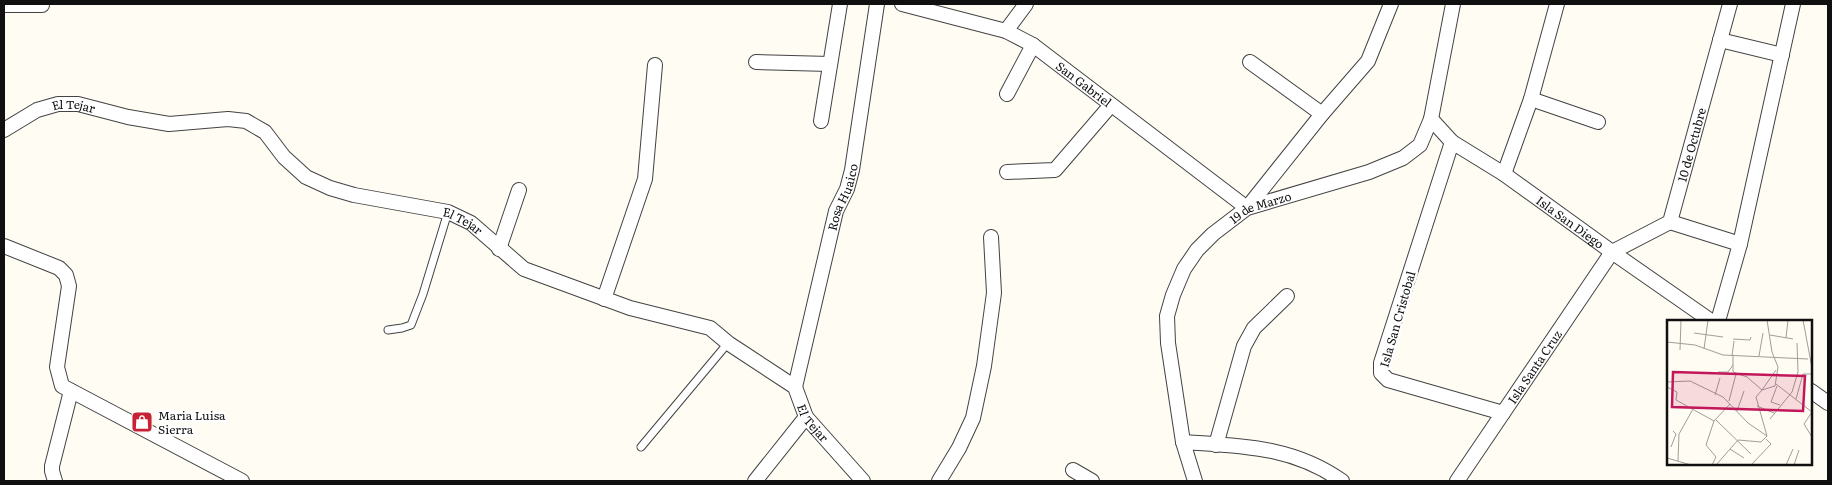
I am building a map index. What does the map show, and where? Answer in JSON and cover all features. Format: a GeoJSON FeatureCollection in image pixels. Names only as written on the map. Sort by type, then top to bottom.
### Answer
{"type":"FeatureCollection","features":[{"type":"Feature","properties":{"kind":"street"},"geometry":{"type":"LineString","coordinates":[[821,122],[840,4]]}},
{"type":"Feature","properties":{"kind":"street","name":"Rosa Huaico"},"geometry":{"type":"LineString","coordinates":[[794,387],[836,211],[847,189],[852,170],[877,4]]}},
{"type":"Feature","properties":{"kind":"street","name":"San Gabriel"},"geometry":{"type":"LineString","coordinates":[[903,4],[1006,31],[1033,45],[1247,208]]}},
{"type":"Feature","properties":{"kind":"street"},"geometry":{"type":"LineString","coordinates":[[1006,31],[1026,4]]}},
{"type":"Feature","properties":{"kind":"street"},"geometry":{"type":"LineString","coordinates":[[1247,208],[1322,114],[1368,61],[1391,4]]}},
{"type":"Feature","properties":{"kind":"street","name":"19 de Marzo"},"geometry":{"type":"LineString","coordinates":[[1195,481],[1192,443],[1168,343],[1167,316],[1173,295],[1184,269],[1197,250],[1213,234],[1247,208],[1369,172],[1412,153],[1420,145],[1433,121],[1453,4]]}},
{"type":"Feature","properties":{"kind":"street"},"geometry":{"type":"LineString","coordinates":[[1504,174],[1531,99],[1557,4]]}},
{"type":"Feature","properties":{"kind":"street","name":"10 de Octubre"},"geometry":{"type":"LineString","coordinates":[[1670,222],[1730,4]]}},
{"type":"Feature","properties":{"kind":"street"},"geometry":{"type":"LineString","coordinates":[[1718,320],[1740,244],[1793,4]]}},
{"type":"Feature","properties":{"kind":"street"},"geometry":{"type":"LineString","coordinates":[[4,5],[42,5]]}},
{"type":"Feature","properties":{"kind":"street"},"geometry":{"type":"LineString","coordinates":[[1720,40],[1782,55]]}},
{"type":"Feature","properties":{"kind":"street"},"geometry":{"type":"LineString","coordinates":[[1007,94],[1033,45]]}},
{"type":"Feature","properties":{"kind":"street"},"geometry":{"type":"LineString","coordinates":[[756,62],[830,64]]}},
{"type":"Feature","properties":{"kind":"street"},"geometry":{"type":"LineString","coordinates":[[1250,62],[1322,114]]}},
{"type":"Feature","properties":{"kind":"street"},"geometry":{"type":"LineString","coordinates":[[604,299],[644,179],[655,65]]}},
{"type":"Feature","properties":{"kind":"street"},"geometry":{"type":"LineString","coordinates":[[1531,99],[1598,122]]}},
{"type":"Feature","properties":{"kind":"street","name":"El Tejar"},"geometry":{"type":"LineString","coordinates":[[4,130],[38,110],[58,104],[78,104],[128,118],[169,124],[228,119],[246,121],[264,132],[284,157],[306,177],[330,188],[354,195],[448,212],[471,224],[524,269],[630,308],[710,328],[728,343],[794,387],[806,418],[863,481]]}},
{"type":"Feature","properties":{"kind":"street"},"geometry":{"type":"LineString","coordinates":[[1007,172],[1054,170],[1111,105]]}},
{"type":"Feature","properties":{"kind":"street","name":"Isla San Diego"},"geometry":{"type":"LineString","coordinates":[[1433,121],[1450,140],[1504,174],[1710,320]]}},
{"type":"Feature","properties":{"kind":"street","name":"Isla San Cristobal"},"geometry":{"type":"LineString","coordinates":[[1450,140],[1381,363],[1381,373],[1388,380],[1502,413]]}},
{"type":"Feature","properties":{"kind":"street"},"geometry":{"type":"LineString","coordinates":[[500,249],[519,190]]}},
{"type":"Feature","properties":{"kind":"street"},"geometry":{"type":"LineString","coordinates":[[1612,252],[1670,222],[1740,244]]}},
{"type":"Feature","properties":{"kind":"street"},"geometry":{"type":"LineString","coordinates":[[939,481],[959,448],[973,418],[984,366],[994,293],[991,237]]}},
{"type":"Feature","properties":{"kind":"street"},"geometry":{"type":"LineString","coordinates":[[4,246],[59,268],[66,275],[69,286],[57,367],[62,386],[242,481]]}},
{"type":"Feature","properties":{"kind":"street","name":"Isla Santa Cruz"},"geometry":{"type":"LineString","coordinates":[[1457,481],[1612,252]]}},
{"type":"Feature","properties":{"kind":"street"},"geometry":{"type":"LineString","coordinates":[[1216,445],[1244,346],[1254,328],[1287,296]]}},
{"type":"Feature","properties":{"kind":"street"},"geometry":{"type":"LineString","coordinates":[[55,481],[52,466],[71,391]]}},
{"type":"Feature","properties":{"kind":"street"},"geometry":{"type":"LineString","coordinates":[[1812,392],[1828,403]]}},
{"type":"Feature","properties":{"kind":"street"},"geometry":{"type":"LineString","coordinates":[[755,481],[806,418]]}},
{"type":"Feature","properties":{"kind":"street"},"geometry":{"type":"LineString","coordinates":[[1192,443],[1260,448],[1286,454],[1308,462],[1342,481]]}},
{"type":"Feature","properties":{"kind":"street"},"geometry":{"type":"LineString","coordinates":[[1073,470],[1092,481]]}},
{"type":"Feature","properties":{"kind":"lane"},"geometry":{"type":"LineString","coordinates":[[388,330],[411,325],[423,294],[448,212]]}},
{"type":"Feature","properties":{"kind":"lane"},"geometry":{"type":"LineString","coordinates":[[641,447],[728,343]]}},
{"type":"Feature","properties":{"kind":"place","name":"Maria Luisa Sierra"},"geometry":{"type":"Point","coordinates":[142,422]}}]}
